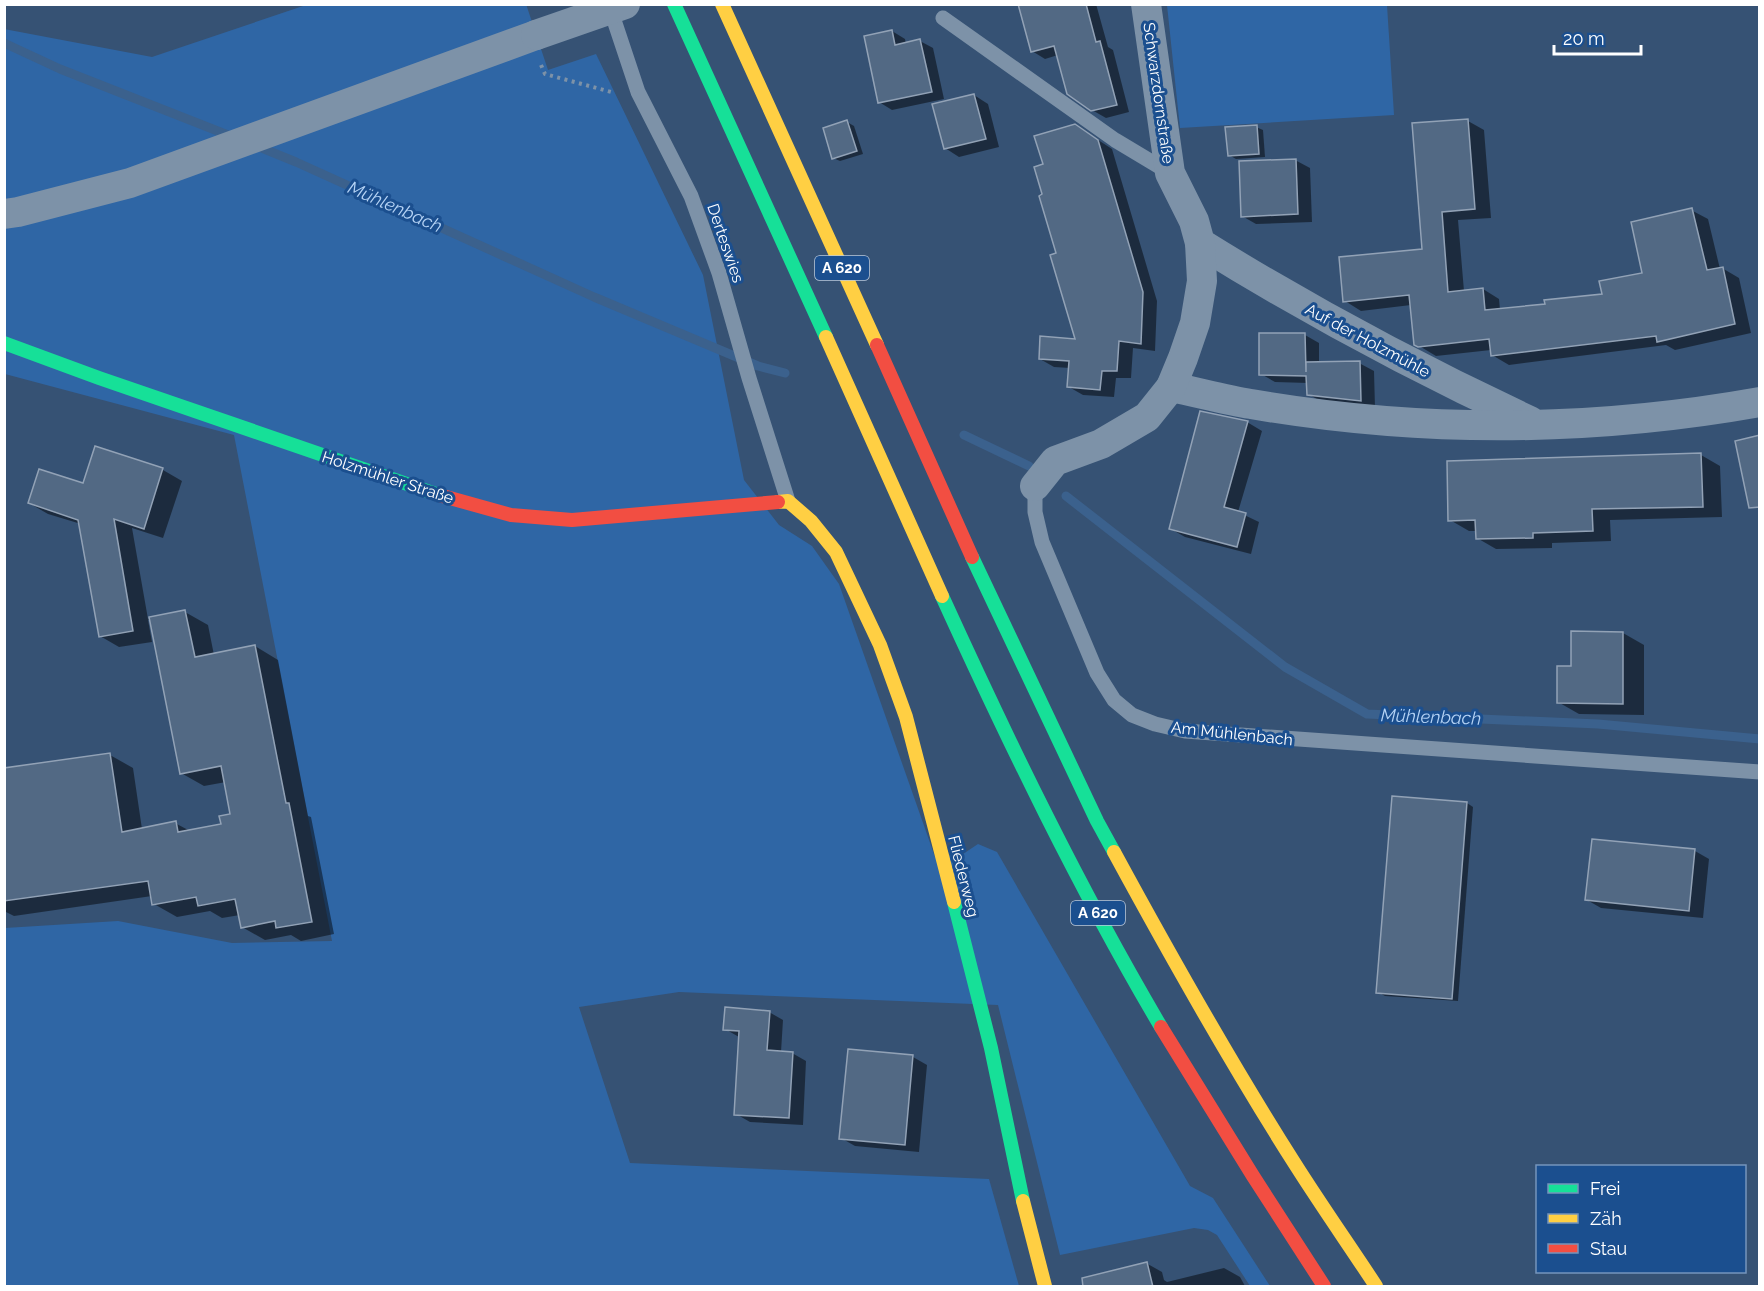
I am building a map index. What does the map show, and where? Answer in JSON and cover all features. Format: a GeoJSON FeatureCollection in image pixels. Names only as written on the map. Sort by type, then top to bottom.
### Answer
{"type":"FeatureCollection","features":[{"type":"Feature","properties":{"kind":"main road","name":"A 620"},"geometry":{"type":"LineString","coordinates":[[674,4],[990,700],[1057,837],[1131,974],[1199,1090],[1253,1179],[1324,1287]]}},
{"type":"Feature","properties":{"kind":"main road","name":"A 620"},"geometry":{"type":"LineString","coordinates":[[722,4],[960,532],[1097,821],[1167,950],[1237,1069],[1295,1164],[1376,1287]]}},
{"type":"Feature","properties":{"kind":"main road","name":"Holzmühler Straße"},"geometry":{"type":"LineString","coordinates":[[4,343],[426,491],[511,514],[572,520],[788,501]]}},
{"type":"Feature","properties":{"kind":"main road","name":"Fliederweg"},"geometry":{"type":"LineString","coordinates":[[788,501],[811,521],[836,552],[879,645],[906,717],[991,1048],[1023,1200],[1045,1287]]}},
{"type":"Feature","properties":{"kind":"street"},"geometry":{"type":"LineString","coordinates":[[4,214],[130,183],[625,4]]}},
{"type":"Feature","properties":{"kind":"street","name":"Schwarzdornstraße"},"geometry":{"type":"LineString","coordinates":[[1146,4],[1170,173],[1194,221],[1200,243],[1202,281],[1195,323],[1184,358],[1171,387]]}},
{"type":"Feature","properties":{"kind":"street","name":"Auf der Holzmühle"},"geometry":{"type":"LineString","coordinates":[[1200,243],[1323,317],[1445,382],[1540,426]]}},
{"type":"Feature","properties":{"kind":"street","name":"Auf der Holzmühle"},"geometry":{"type":"LineString","coordinates":[[1171,387],[1250,404],[1342,417],[1434,424],[1540,426],[1638,419],[1702,412],[1760,402]]}},
{"type":"Feature","properties":{"kind":"street","name":"Am Mühlenbach"},"geometry":{"type":"LineString","coordinates":[[1035,486],[1054,461],[1101,444],[1147,417],[1171,387]]}},
{"type":"Feature","properties":{"kind":"lane","name":"Derteswies"},"geometry":{"type":"LineString","coordinates":[[608,4],[638,92],[690,196],[719,273],[788,501]]}},
{"type":"Feature","properties":{"kind":"lane"},"geometry":{"type":"LineString","coordinates":[[943,18],[1115,140],[1170,173]]}},
{"type":"Feature","properties":{"kind":"lane","name":"Am Mühlenbach"},"geometry":{"type":"LineString","coordinates":[[1035,486],[1035,512],[1042,542],[1097,673],[1114,700],[1132,715],[1155,724],[1185,731],[1760,772]]}},
{"type":"Feature","properties":{"kind":"path"},"geometry":{"type":"LineString","coordinates":[[545,74],[625,96],[638,92]]}},
{"type":"Feature","properties":{"kind":"shaded area"},"geometry":{"type":"Polygon","coordinates":[[[526,4],[548,70],[596,54],[703,275],[744,480],[779,525],[812,546],[839,584],[935,857],[963,854],[978,844],[997,852],[1190,1186],[1213,1198],[1270,1286],[1250,1286],[1217,1235],[1208,1230],[1194,1228],[1060,1255],[998,1005],[679,992],[579,1007],[630,1163],[989,1179],[1019,1286],[5,1286],[5,928],[118,921],[232,943],[332,941],[234,435],[5,374],[4,29],[152,57],[306,5],[526,4]]]}},
{"type":"Feature","properties":{"kind":"shaded area"},"geometry":{"type":"Polygon","coordinates":[[[1167,5],[1387,5],[1394,115],[1180,128],[1167,5]]]}},
{"type":"Feature","properties":{"kind":"building"},"geometry":{"type":"Polygon","coordinates":[[[1018,4],[1086,4],[1096,42],[1100,41],[1117,105],[1091,111],[1067,94],[1054,46],[1031,52],[1018,4]]]}},
{"type":"Feature","properties":{"kind":"building"},"geometry":{"type":"Polygon","coordinates":[[[892,30],[895,45],[920,39],[932,92],[878,103],[864,36],[892,30]]]}},
{"type":"Feature","properties":{"kind":"building"},"geometry":{"type":"Polygon","coordinates":[[[974,94],[986,139],[944,149],[932,104],[974,94]]]}},
{"type":"Feature","properties":{"kind":"building"},"geometry":{"type":"Polygon","coordinates":[[[1468,119],[1475,209],[1442,212],[1448,292],[1483,288],[1485,310],[1545,304],[1544,300],[1602,294],[1599,281],[1642,273],[1631,222],[1692,208],[1707,270],[1723,267],[1735,324],[1657,342],[1656,336],[1491,356],[1489,339],[1418,347],[1414,345],[1409,295],[1343,302],[1339,257],[1422,249],[1412,123],[1468,119]]]}},
{"type":"Feature","properties":{"kind":"building"},"geometry":{"type":"Polygon","coordinates":[[[847,120],[857,151],[832,159],[823,128],[847,120]]]}},
{"type":"Feature","properties":{"kind":"building"},"geometry":{"type":"Polygon","coordinates":[[[1075,124],[1098,140],[1143,292],[1141,344],[1119,341],[1117,371],[1102,371],[1100,390],[1067,387],[1069,361],[1039,359],[1040,336],[1075,339],[1050,255],[1056,253],[1039,196],[1042,194],[1034,167],[1043,164],[1034,136],[1075,124]]]}},
{"type":"Feature","properties":{"kind":"building"},"geometry":{"type":"Polygon","coordinates":[[[1257,125],[1259,154],[1228,156],[1225,127],[1257,125]]]}},
{"type":"Feature","properties":{"kind":"building"},"geometry":{"type":"Polygon","coordinates":[[[1296,159],[1298,214],[1241,217],[1239,161],[1296,159]]]}},
{"type":"Feature","properties":{"kind":"building"},"geometry":{"type":"Polygon","coordinates":[[[1259,333],[1305,333],[1306,372],[1306,362],[1360,361],[1361,401],[1307,395],[1306,376],[1259,375],[1259,333]]]}},
{"type":"Feature","properties":{"kind":"building"},"geometry":{"type":"Polygon","coordinates":[[[1200,411],[1248,421],[1224,507],[1246,513],[1237,547],[1169,529],[1200,411]]]}},
{"type":"Feature","properties":{"kind":"building"},"geometry":{"type":"Polygon","coordinates":[[[1760,435],[1760,507],[1749,508],[1735,441],[1760,435]]]}},
{"type":"Feature","properties":{"kind":"building"},"geometry":{"type":"Polygon","coordinates":[[[95,446],[163,468],[144,529],[114,519],[133,631],[99,637],[78,520],[28,503],[39,469],[83,483],[95,446]]]}},
{"type":"Feature","properties":{"kind":"building"},"geometry":{"type":"Polygon","coordinates":[[[1701,453],[1703,507],[1592,509],[1593,531],[1533,533],[1533,538],[1476,539],[1475,520],[1448,521],[1447,461],[1701,453]]]}},
{"type":"Feature","properties":{"kind":"building"},"geometry":{"type":"Polygon","coordinates":[[[185,610],[195,657],[255,645],[312,922],[276,928],[275,921],[241,928],[235,899],[198,906],[196,897],[152,905],[148,881],[4,901],[4,768],[110,753],[122,832],[176,821],[178,832],[221,824],[219,816],[230,814],[221,766],[180,774],[149,617],[185,610]]]}},
{"type":"Feature","properties":{"kind":"building"},"geometry":{"type":"Polygon","coordinates":[[[1571,631],[1623,632],[1623,704],[1557,703],[1557,666],[1571,666],[1571,631]]]}},
{"type":"Feature","properties":{"kind":"building"},"geometry":{"type":"Polygon","coordinates":[[[1392,796],[1467,802],[1452,999],[1376,993],[1392,796]]]}},
{"type":"Feature","properties":{"kind":"building"},"geometry":{"type":"Polygon","coordinates":[[[1592,839],[1695,849],[1689,911],[1585,900],[1592,839]]]}},
{"type":"Feature","properties":{"kind":"building"},"geometry":{"type":"Polygon","coordinates":[[[725,1007],[770,1011],[767,1050],[793,1052],[789,1118],[734,1115],[739,1031],[723,1030],[725,1007]]]}},
{"type":"Feature","properties":{"kind":"building"},"geometry":{"type":"Polygon","coordinates":[[[848,1049],[913,1055],[905,1145],[839,1139],[848,1049]]]}},
{"type":"Feature","properties":{"kind":"building"},"geometry":{"type":"Polygon","coordinates":[[[1147,1262],[1153,1287],[1083,1287],[1082,1278],[1147,1262]]]}},
{"type":"Feature","properties":{"kind":"waterway","name":"Mühlenbach"},"geometry":{"type":"LineString","coordinates":[[4,43],[60,69],[233,137]]}},
{"type":"Feature","properties":{"kind":"waterway","name":"Mühlenbach"},"geometry":{"type":"LineString","coordinates":[[254,145],[594,297],[758,366],[785,373]]}},
{"type":"Feature","properties":{"kind":"waterway","name":"Mühlenbach"},"geometry":{"type":"LineString","coordinates":[[964,435],[1029,466]]}},
{"type":"Feature","properties":{"kind":"waterway","name":"Mühlenbach"},"geometry":{"type":"LineString","coordinates":[[1066,496],[1285,667],[1367,714],[1598,724],[1760,739]]}},
{"type":"Feature","properties":{"kind":"traffic: fast"},"geometry":{"type":"LineString","coordinates":[[674,4],[826,337]]}},
{"type":"Feature","properties":{"kind":"traffic: fast"},"geometry":{"type":"LineString","coordinates":[[4,343],[439,495]]}},
{"type":"Feature","properties":{"kind":"traffic: fast"},"geometry":{"type":"LineString","coordinates":[[972,557],[1097,821],[1114,852]]}},
{"type":"Feature","properties":{"kind":"traffic: fast"},"geometry":{"type":"LineString","coordinates":[[942,596],[1073,868],[1161,1027]]}},
{"type":"Feature","properties":{"kind":"traffic: fast"},"geometry":{"type":"LineString","coordinates":[[954,902],[991,1048],[1023,1201]]}},
{"type":"Feature","properties":{"kind":"traffic: slow"},"geometry":{"type":"LineString","coordinates":[[722,4],[877,345]]}},
{"type":"Feature","properties":{"kind":"traffic: slow"},"geometry":{"type":"LineString","coordinates":[[826,337],[942,596]]}},
{"type":"Feature","properties":{"kind":"traffic: slow"},"geometry":{"type":"LineString","coordinates":[[778,502],[788,501],[811,521],[836,552],[880,645],[906,717],[954,902]]}},
{"type":"Feature","properties":{"kind":"traffic: slow"},"geometry":{"type":"LineString","coordinates":[[1114,852],[1247,1087],[1376,1286]]}},
{"type":"Feature","properties":{"kind":"traffic: slow"},"geometry":{"type":"LineString","coordinates":[[1023,1201],[1045,1286]]}},
{"type":"Feature","properties":{"kind":"traffic: jam"},"geometry":{"type":"LineString","coordinates":[[877,345],[972,557]]}},
{"type":"Feature","properties":{"kind":"traffic: jam"},"geometry":{"type":"LineString","coordinates":[[439,495],[511,515],[572,520],[778,502]]}},
{"type":"Feature","properties":{"kind":"traffic: jam"},"geometry":{"type":"LineString","coordinates":[[1161,1027],[1324,1286]]}}]}
